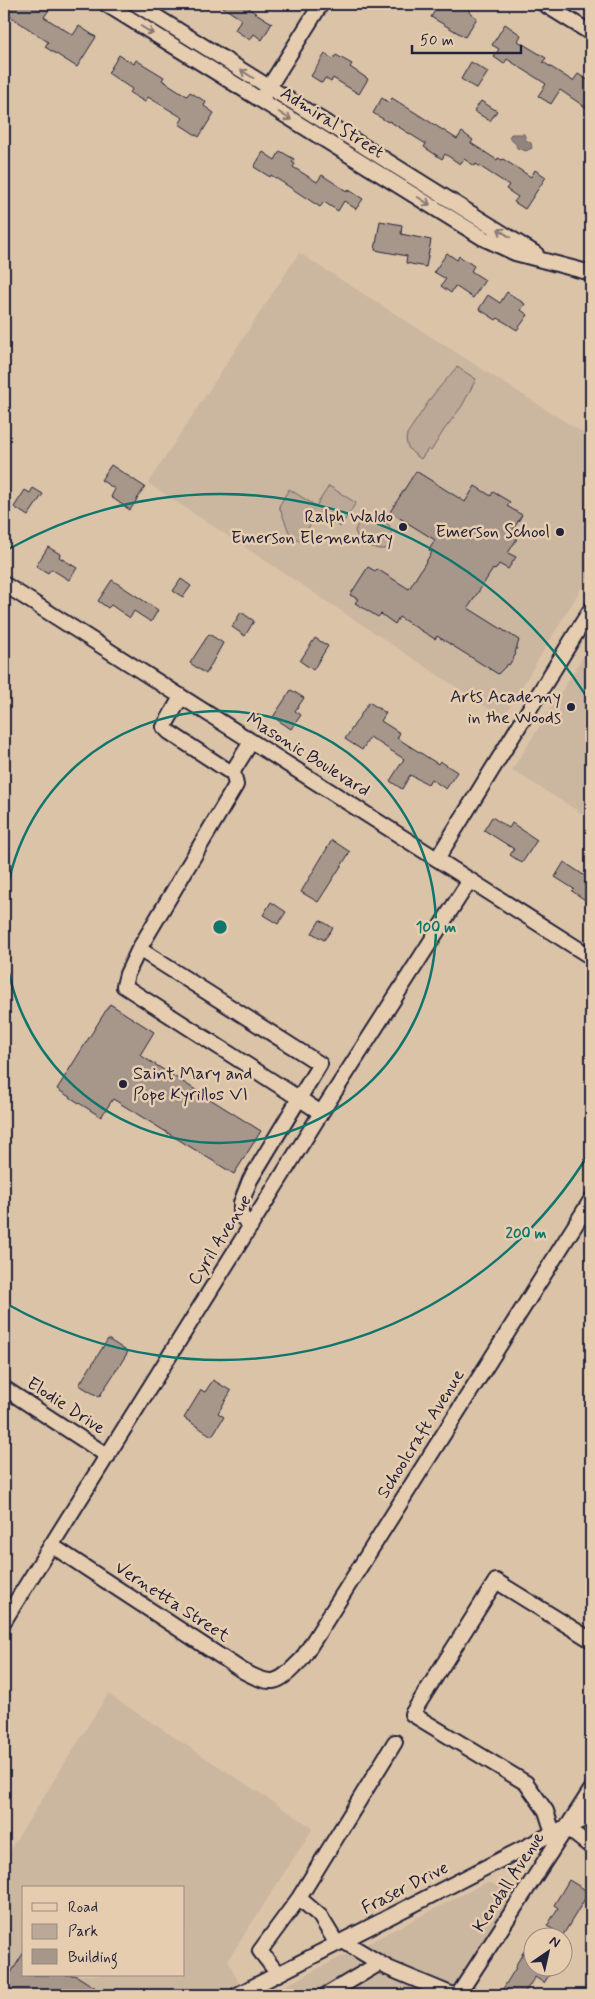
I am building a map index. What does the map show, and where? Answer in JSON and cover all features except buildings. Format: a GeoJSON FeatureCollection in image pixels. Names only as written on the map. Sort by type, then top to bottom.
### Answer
{"type":"FeatureCollection","features":[{"type":"Feature","properties":{"kind":"street","name":"Admiral Street"},"geometry":{"type":"LineString","coordinates":[[106,4],[482,238],[515,252],[569,269],[591,273]]}},
{"type":"Feature","properties":{"kind":"street","name":"Admiral Street"},"geometry":{"type":"LineString","coordinates":[[136,4],[545,260]]}},
{"type":"Feature","properties":{"kind":"street"},"geometry":{"type":"LineString","coordinates":[[260,100],[321,4]]}},
{"type":"Feature","properties":{"kind":"street"},"geometry":{"type":"LineString","coordinates":[[544,4],[591,33]]}},
{"type":"Feature","properties":{"kind":"street","name":"Masonic Boulevard"},"geometry":{"type":"LineString","coordinates":[[4,584],[591,957]]}},
{"type":"Feature","properties":{"kind":"street"},"geometry":{"type":"LineString","coordinates":[[437,859],[591,609]]}},
{"type":"Feature","properties":{"kind":"street"},"geometry":{"type":"LineString","coordinates":[[182,697],[164,727],[226,770],[233,771]]}},
{"type":"Feature","properties":{"kind":"street"},"geometry":{"type":"LineString","coordinates":[[252,742],[233,771],[236,785],[126,974],[124,986],[321,1113]]}},
{"type":"Feature","properties":{"kind":"street","name":"Cyril Avenue"},"geometry":{"type":"LineString","coordinates":[[4,1622],[321,1113],[470,880]]}},
{"type":"Feature","properties":{"kind":"street"},"geometry":{"type":"LineString","coordinates":[[140,949],[320,1064],[247,1187],[241,1203],[241,1216],[251,1226]]}},
{"type":"Feature","properties":{"kind":"street","name":"Schoolcraft Avenue"},"geometry":{"type":"LineString","coordinates":[[275,1681],[285,1677],[302,1659],[591,1200]]}},
{"type":"Feature","properties":{"kind":"street","name":"Elodie Drive"},"geometry":{"type":"LineString","coordinates":[[4,1388],[108,1456]]}},
{"type":"Feature","properties":{"kind":"street","name":"Vernetta Street"},"geometry":{"type":"LineString","coordinates":[[51,1545],[243,1671],[266,1681],[275,1681]]}},
{"type":"Feature","properties":{"kind":"street"},"geometry":{"type":"LineString","coordinates":[[553,1833],[546,1811],[526,1784],[412,1714],[496,1581],[591,1640]]}},
{"type":"Feature","properties":{"kind":"street"},"geometry":{"type":"LineString","coordinates":[[278,1974],[260,1951],[299,1898],[395,1742]]}},
{"type":"Feature","properties":{"kind":"street","name":"Kendall Avenue"},"geometry":{"type":"LineString","coordinates":[[458,1995],[591,1790]]}},
{"type":"Feature","properties":{"kind":"street","name":"Fraser Drive"},"geometry":{"type":"LineString","coordinates":[[237,1995],[553,1833],[568,1828],[591,1816]]}},
{"type":"Feature","properties":{"kind":"street"},"geometry":{"type":"LineString","coordinates":[[568,1828],[591,1847]]}},
{"type":"Feature","properties":{"kind":"street"},"geometry":{"type":"LineString","coordinates":[[299,1898],[320,1916],[340,1942],[380,1963],[453,1995]]}},
{"type":"Feature","properties":{"kind":"street"},"geometry":{"type":"LineString","coordinates":[[326,1995],[380,1963]]}},
{"type":"Feature","properties":{"kind":"shaded area"},"geometry":{"type":"Polygon","coordinates":[[[511,134],[524,134],[526,140],[531,143],[532,148],[526,151],[517,148],[516,144],[509,138],[511,134]]]}},
{"type":"Feature","properties":{"kind":"shaded area","name":"Ralph Waldo Emerson Elementary"},"geometry":{"type":"Polygon","coordinates":[[[299,253],[591,438],[591,572],[503,718],[148,483],[299,253]]]}},
{"type":"Feature","properties":{"kind":"shaded area","name":"Arts Academy in the Woods"},"geometry":{"type":"Polygon","coordinates":[[[591,644],[591,819],[512,770],[591,644]]]}},
{"type":"Feature","properties":{"kind":"shaded area"},"geometry":{"type":"Polygon","coordinates":[[[108,1694],[313,1828],[228,1960],[244,1995],[4,1995],[4,1860],[108,1694]]]}},
{"type":"Feature","properties":{"kind":"shaded area"},"geometry":{"type":"Polygon","coordinates":[[[485,1883],[491,1883],[501,1888],[506,1894],[506,1907],[456,1988],[467,1995],[267,1995],[485,1883]]]}},
{"type":"Feature","properties":{"kind":"green space"},"geometry":{"type":"Polygon","coordinates":[[[457,367],[476,379],[462,406],[431,451],[428,449],[421,459],[407,446],[407,434],[433,395],[457,367]]]}},
{"type":"Feature","properties":{"kind":"green space"},"geometry":{"type":"Polygon","coordinates":[[[329,486],[356,503],[340,527],[318,513],[300,541],[290,535],[279,506],[289,489],[316,506],[329,486]]]}},
{"type":"Feature","properties":{"kind":"green space"},"geometry":{"type":"Polygon","coordinates":[[[376,514],[382,516],[380,520],[389,525],[390,529],[391,542],[384,549],[360,542],[355,531],[356,527],[365,520],[375,519],[376,514]]]}},
{"type":"Feature","properties":{"kind":"place","name":"Ralph Waldo Emerson Elementary"},"geometry":{"type":"Point","coordinates":[403,527]}},
{"type":"Feature","properties":{"kind":"place","name":"Emerson School"},"geometry":{"type":"Point","coordinates":[560,532]}},
{"type":"Feature","properties":{"kind":"place","name":"Arts Academy in the Woods"},"geometry":{"type":"Point","coordinates":[571,707]}},
{"type":"Feature","properties":{"kind":"place","name":"Saint Mary and Pope Kyrillos VI"},"geometry":{"type":"Point","coordinates":[123,1084]}}]}
